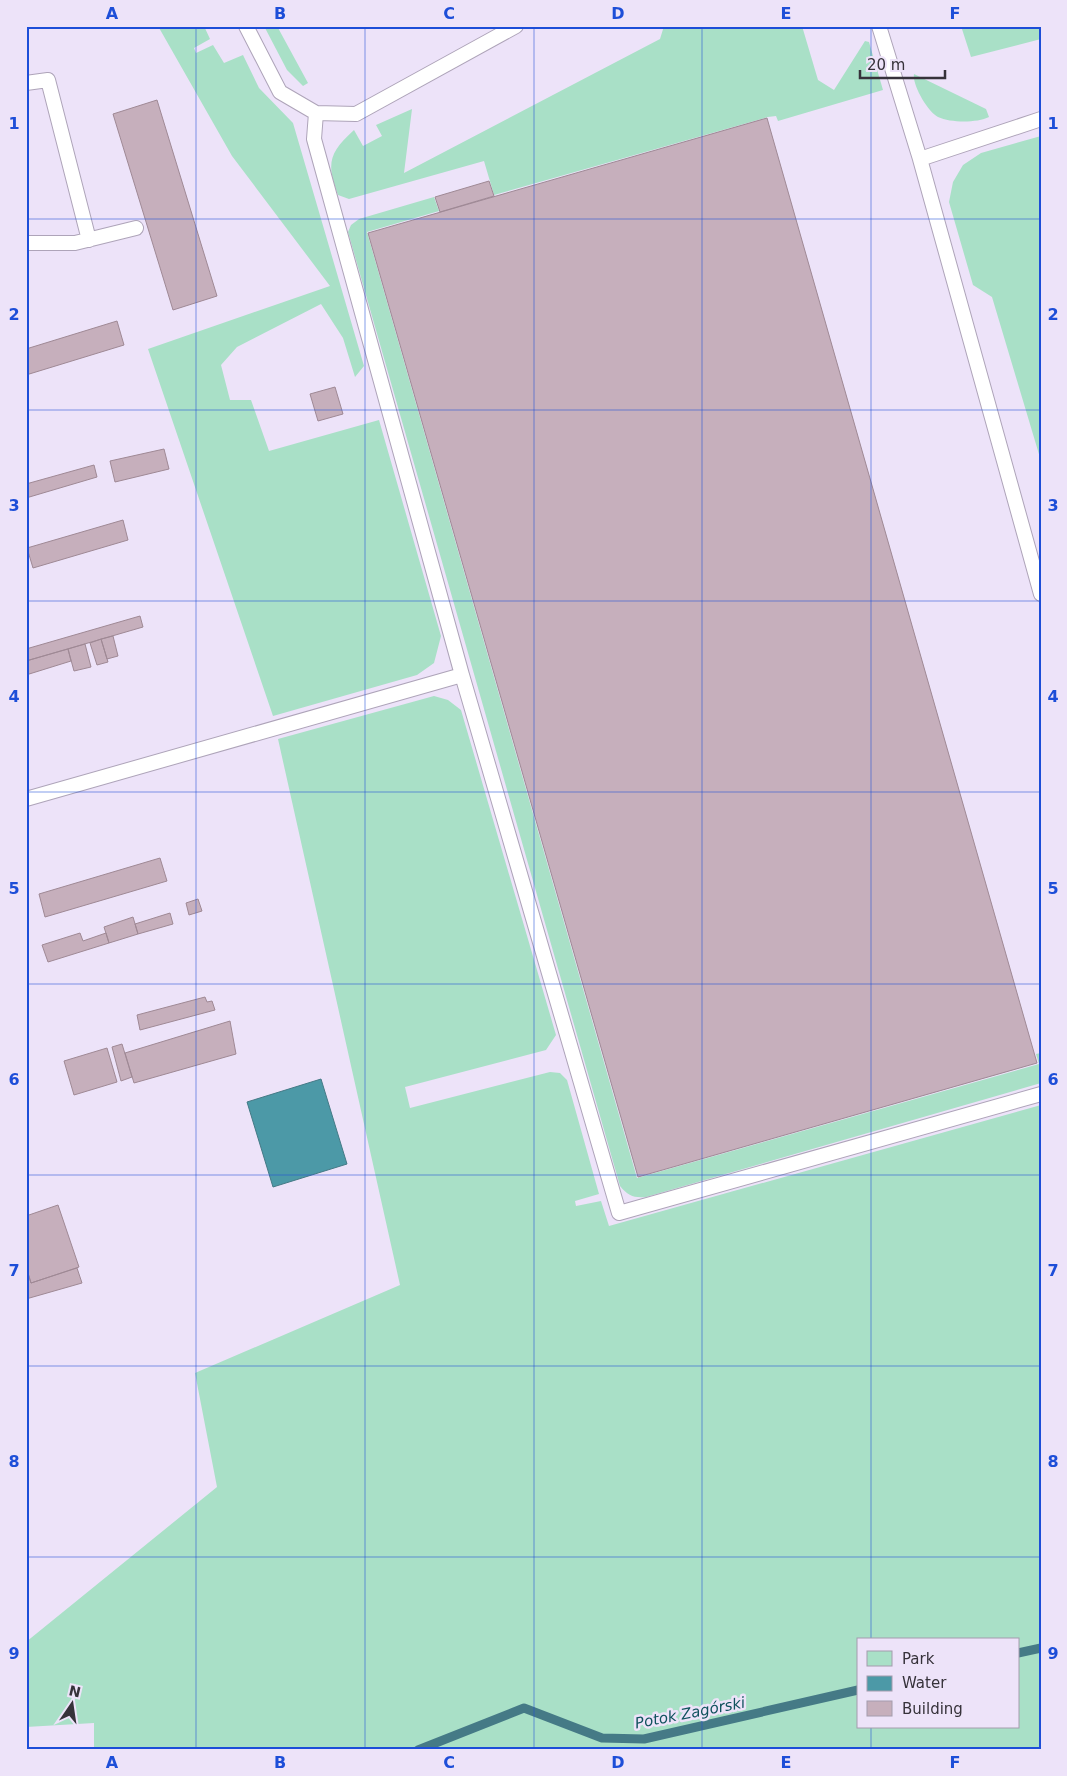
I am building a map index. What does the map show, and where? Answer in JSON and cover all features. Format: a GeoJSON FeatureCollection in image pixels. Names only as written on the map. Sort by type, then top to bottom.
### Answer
{"type":"FeatureCollection","features":[{"type":"Feature","properties":{"kind":"lane"},"geometry":{"type":"LineString","coordinates":[[246,26],[280,92],[316,113],[356,114],[516,26]]}},
{"type":"Feature","properties":{"kind":"lane"},"geometry":{"type":"LineString","coordinates":[[879,26],[920,159],[1041,594]]}},
{"type":"Feature","properties":{"kind":"lane"},"geometry":{"type":"LineString","coordinates":[[26,83],[48,80],[89,240]]}},
{"type":"Feature","properties":{"kind":"lane"},"geometry":{"type":"LineString","coordinates":[[316,113],[314,139],[462,675],[619,1212],[1041,1094]]}},
{"type":"Feature","properties":{"kind":"lane"},"geometry":{"type":"LineString","coordinates":[[920,159],[1041,119]]}},
{"type":"Feature","properties":{"kind":"lane"},"geometry":{"type":"LineString","coordinates":[[26,243],[75,243],[136,228]]}},
{"type":"Feature","properties":{"kind":"lane"},"geometry":{"type":"LineString","coordinates":[[26,799],[462,675]]}},
{"type":"Feature","properties":{"kind":"green space"},"geometry":{"type":"Polygon","coordinates":[[[158,26],[204,26],[210,39],[194,48],[196,53],[213,45],[224,63],[243,55],[259,88],[293,123],[364,366],[355,377],[343,338],[321,304],[237,347],[221,365],[230,400],[251,400],[269,451],[379,420],[441,636],[434,663],[417,675],[273,716],[148,349],[330,286],[232,156],[158,26]]]}},
{"type":"Feature","properties":{"kind":"green space"},"geometry":{"type":"Polygon","coordinates":[[[264,26],[277,26],[308,83],[303,86],[287,70],[264,26]]]}},
{"type":"Feature","properties":{"kind":"green space"},"geometry":{"type":"Polygon","coordinates":[[[664,26],[802,26],[818,80],[834,90],[865,41],[869,42],[883,90],[778,121],[776,116],[768,117],[494,195],[484,161],[349,199],[338,195],[332,175],[332,159],[339,145],[354,130],[363,146],[382,136],[376,125],[412,109],[404,173],[660,39],[664,26]]]}},
{"type":"Feature","properties":{"kind":"green space"},"geometry":{"type":"Polygon","coordinates":[[[961,26],[1041,26],[1041,39],[971,57],[961,26]]]}},
{"type":"Feature","properties":{"kind":"green space"},"geometry":{"type":"Polygon","coordinates":[[[914,74],[986,109],[989,117],[964,122],[938,117],[921,98],[914,74]]]}},
{"type":"Feature","properties":{"kind":"green space"},"geometry":{"type":"Polygon","coordinates":[[[1041,136],[1041,461],[992,297],[973,285],[949,202],[953,182],[963,165],[981,153],[1041,136]]]}},
{"type":"Feature","properties":{"kind":"green space"},"geometry":{"type":"Polygon","coordinates":[[[434,197],[439,211],[367,232],[637,1178],[1039,1064],[1036,1054],[1041,1053],[1041,1083],[646,1197],[631,1196],[620,1186],[348,232],[351,225],[359,219],[434,197]]]}},
{"type":"Feature","properties":{"kind":"green space"},"geometry":{"type":"Polygon","coordinates":[[[434,696],[448,700],[461,710],[556,1035],[546,1050],[405,1087],[410,1108],[550,1072],[560,1073],[567,1080],[599,1194],[575,1201],[576,1206],[601,1201],[609,1226],[1041,1105],[1041,1750],[94,1750],[94,1723],[26,1727],[26,1642],[217,1487],[195,1373],[400,1285],[278,739],[434,696]]]}},
{"type":"Feature","properties":{"kind":"water"},"geometry":{"type":"Polygon","coordinates":[[[321,1079],[347,1164],[273,1187],[247,1102],[321,1079]]]}},
{"type":"Feature","properties":{"kind":"building"},"geometry":{"type":"Polygon","coordinates":[[[157,100],[217,296],[173,310],[113,114],[157,100]]]}},
{"type":"Feature","properties":{"kind":"building"},"geometry":{"type":"Polygon","coordinates":[[[767,118],[1037,1063],[638,1177],[368,233],[767,118]]]}},
{"type":"Feature","properties":{"kind":"building"},"geometry":{"type":"Polygon","coordinates":[[[489,181],[494,196],[440,212],[435,197],[489,181]]]}},
{"type":"Feature","properties":{"kind":"building"},"geometry":{"type":"Polygon","coordinates":[[[117,321],[124,345],[26,375],[26,349],[117,321]]]}},
{"type":"Feature","properties":{"kind":"building"},"geometry":{"type":"Polygon","coordinates":[[[335,387],[343,414],[318,421],[310,394],[335,387]]]}},
{"type":"Feature","properties":{"kind":"building"},"geometry":{"type":"Polygon","coordinates":[[[164,449],[169,469],[115,482],[110,461],[164,449]]]}},
{"type":"Feature","properties":{"kind":"building"},"geometry":{"type":"Polygon","coordinates":[[[94,465],[97,477],[26,498],[26,484],[94,465]]]}},
{"type":"Feature","properties":{"kind":"building"},"geometry":{"type":"Polygon","coordinates":[[[123,520],[128,540],[33,568],[27,548],[123,520]]]}},
{"type":"Feature","properties":{"kind":"building"},"geometry":{"type":"Polygon","coordinates":[[[140,616],[143,627],[26,661],[26,649],[140,616]]]}},
{"type":"Feature","properties":{"kind":"building"},"geometry":{"type":"Polygon","coordinates":[[[113,636],[118,656],[107,659],[101,639],[113,636]]]}},
{"type":"Feature","properties":{"kind":"building"},"geometry":{"type":"Polygon","coordinates":[[[101,639],[108,662],[97,665],[90,643],[101,639]]]}},
{"type":"Feature","properties":{"kind":"building"},"geometry":{"type":"Polygon","coordinates":[[[85,644],[91,667],[74,671],[68,649],[85,644]]]}},
{"type":"Feature","properties":{"kind":"building"},"geometry":{"type":"Polygon","coordinates":[[[68,649],[71,661],[26,675],[26,661],[68,649]]]}},
{"type":"Feature","properties":{"kind":"building"},"geometry":{"type":"Polygon","coordinates":[[[160,858],[167,881],[45,917],[39,894],[160,858]]]}},
{"type":"Feature","properties":{"kind":"building"},"geometry":{"type":"Polygon","coordinates":[[[198,899],[202,911],[189,915],[186,903],[198,899]]]}},
{"type":"Feature","properties":{"kind":"building"},"geometry":{"type":"Polygon","coordinates":[[[170,913],[173,924],[138,934],[135,924],[170,913]]]}},
{"type":"Feature","properties":{"kind":"building"},"geometry":{"type":"Polygon","coordinates":[[[133,917],[138,934],[109,943],[104,927],[133,917]]]}},
{"type":"Feature","properties":{"kind":"building"},"geometry":{"type":"Polygon","coordinates":[[[80,933],[83,941],[106,933],[109,943],[48,962],[42,945],[80,933]]]}},
{"type":"Feature","properties":{"kind":"building"},"geometry":{"type":"Polygon","coordinates":[[[205,997],[207,1002],[212,1001],[215,1010],[140,1030],[137,1015],[205,997]]]}},
{"type":"Feature","properties":{"kind":"building"},"geometry":{"type":"Polygon","coordinates":[[[230,1021],[236,1054],[134,1083],[125,1053],[230,1021]]]}},
{"type":"Feature","properties":{"kind":"building"},"geometry":{"type":"Polygon","coordinates":[[[122,1044],[132,1077],[121,1081],[112,1047],[122,1044]]]}},
{"type":"Feature","properties":{"kind":"building"},"geometry":{"type":"Polygon","coordinates":[[[107,1048],[117,1082],[74,1095],[64,1061],[107,1048]]]}},
{"type":"Feature","properties":{"kind":"building"},"geometry":{"type":"Polygon","coordinates":[[[58,1205],[79,1267],[31,1283],[26,1267],[26,1216],[58,1205]]]}},
{"type":"Feature","properties":{"kind":"building"},"geometry":{"type":"Polygon","coordinates":[[[77,1268],[82,1283],[26,1299],[26,1274],[28,1273],[31,1283],[77,1268]]]}},
{"type":"Feature","properties":{"kind":"waterway","name":"Potok Zagórski"},"geometry":{"type":"LineString","coordinates":[[1020,1653],[1041,1648]]}},
{"type":"Feature","properties":{"kind":"waterway","name":"Potok Zagórski"},"geometry":{"type":"LineString","coordinates":[[418,1750],[524,1708],[602,1738],[644,1739],[857,1690]]}}]}
